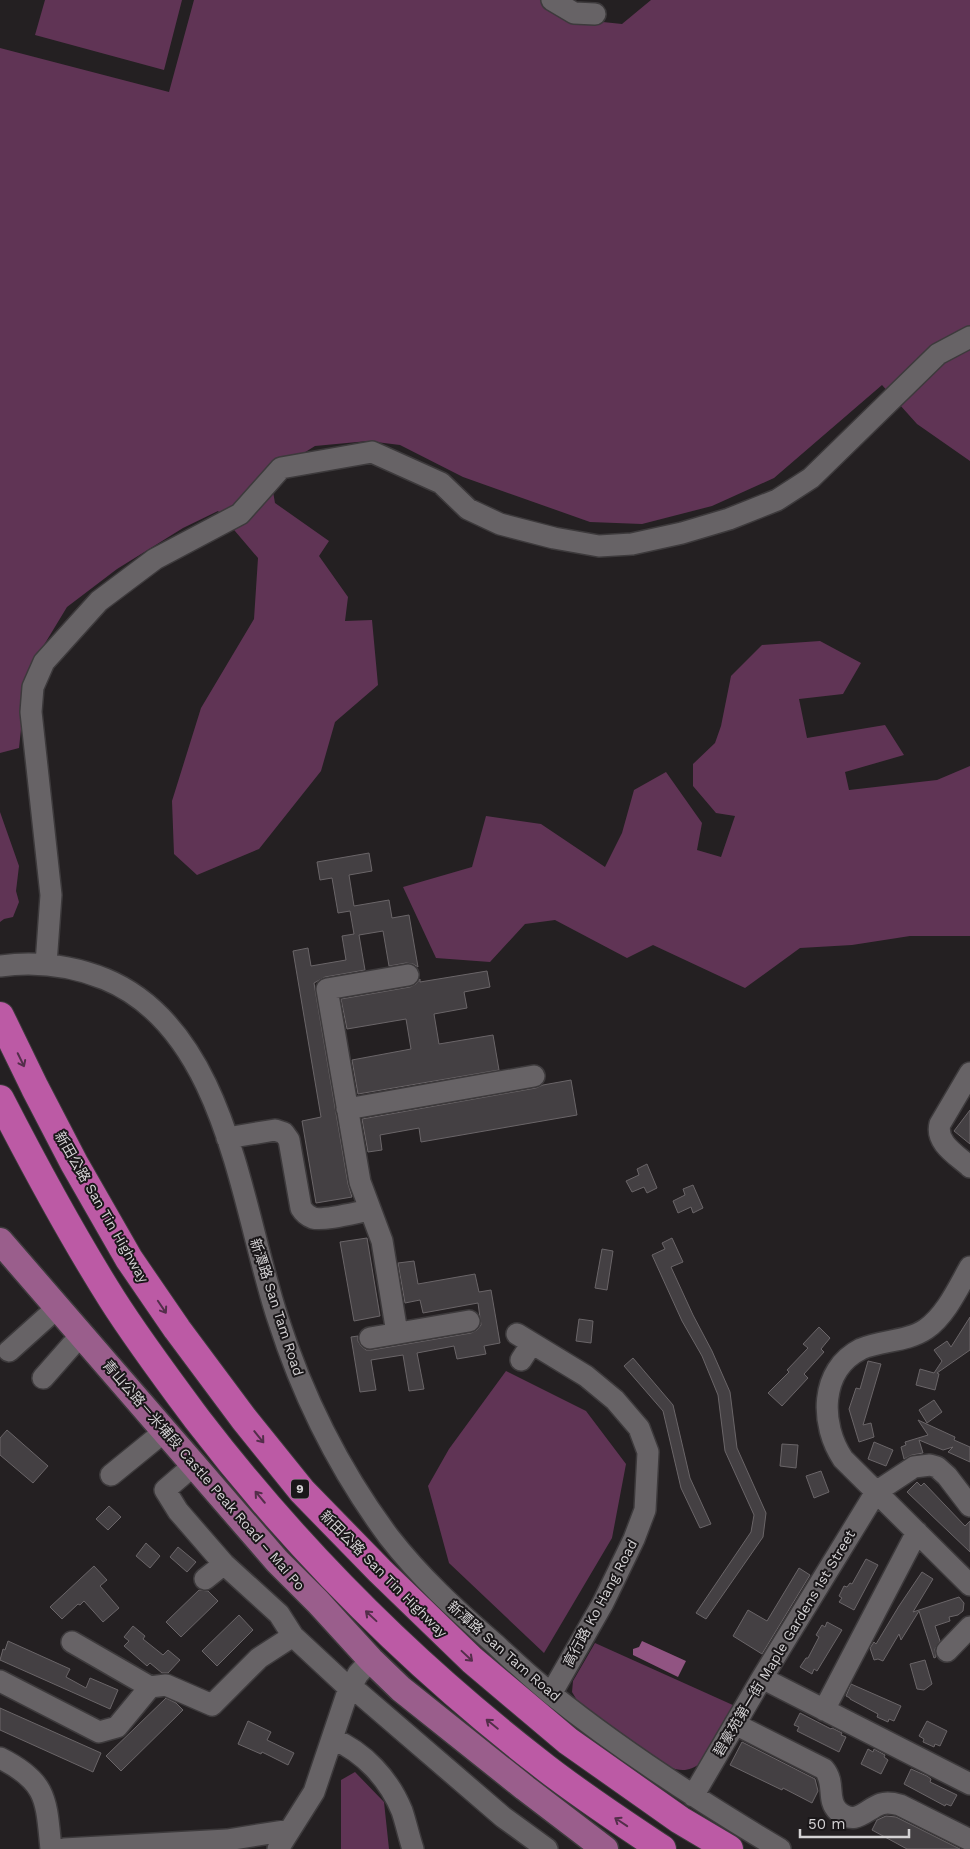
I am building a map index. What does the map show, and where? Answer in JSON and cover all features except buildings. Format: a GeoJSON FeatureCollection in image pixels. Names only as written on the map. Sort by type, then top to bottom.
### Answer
{"type":"FeatureCollection","features":[{"type":"Feature","properties":{"kind":"highway","name":"新田公路 San Tin Highway"},"geometry":{"type":"LineString","coordinates":[[0,1016],[69,1154],[129,1259],[199,1359],[302,1491],[380,1571],[472,1660],[568,1741],[680,1820],[729,1849]]}},
{"type":"Feature","properties":{"kind":"highway"},"geometry":{"type":"LineString","coordinates":[[0,1099],[44,1182],[112,1300],[191,1411],[226,1456],[290,1531],[365,1610],[426,1668],[485,1719],[607,1813],[662,1849]]}},
{"type":"Feature","properties":{"kind":"main road","name":"青山公路－米埔段 Castle Peak Road – Mai Po"},"geometry":{"type":"LineString","coordinates":[[0,1241],[277,1561],[375,1664],[408,1696],[605,1849]]}},
{"type":"Feature","properties":{"kind":"street"},"geometry":{"type":"LineString","coordinates":[[552,0],[574,13],[595,14]]}},
{"type":"Feature","properties":{"kind":"street"},"geometry":{"type":"LineString","coordinates":[[46,964],[51,895],[31,712],[33,687],[38,674],[44,662],[54,650],[100,601],[155,559],[240,514],[280,468],[372,452],[441,483],[468,509],[500,524],[554,538],[599,546],[632,544],[682,533],[730,519],[777,500],[811,478],[938,354],[970,337]]}},
{"type":"Feature","properties":{"kind":"street","name":"新潭路 San Tam Road"},"geometry":{"type":"LineString","coordinates":[[0,966],[46,964],[78,969],[111,982],[136,995],[156,1012],[168,1024],[190,1053],[208,1088],[227,1138],[259,1258],[286,1344],[311,1406],[343,1466],[385,1531],[427,1582],[440,1596],[551,1694],[692,1796],[780,1849]]}},
{"type":"Feature","properties":{"kind":"street"},"geometry":{"type":"LineString","coordinates":[[397,1333],[382,1241],[360,1182],[327,989],[408,974]]}},
{"type":"Feature","properties":{"kind":"street"},"geometry":{"type":"LineString","coordinates":[[970,1073],[940,1124],[939,1133],[943,1142],[970,1167]]}},
{"type":"Feature","properties":{"kind":"street"},"geometry":{"type":"LineString","coordinates":[[347,1109],[534,1076]]}},
{"type":"Feature","properties":{"kind":"street"},"geometry":{"type":"LineString","coordinates":[[227,1138],[275,1130],[284,1133],[290,1144],[301,1208],[307,1216],[322,1218],[370,1210]]}},
{"type":"Feature","properties":{"kind":"street"},"geometry":{"type":"LineString","coordinates":[[970,1267],[941,1314],[926,1329],[913,1336],[863,1349],[851,1356],[835,1376],[827,1400],[827,1418],[831,1437],[843,1459],[970,1585]]}},
{"type":"Feature","properties":{"kind":"street"},"geometry":{"type":"LineString","coordinates":[[9,1352],[58,1307]]}},
{"type":"Feature","properties":{"kind":"street"},"geometry":{"type":"LineString","coordinates":[[370,1338],[469,1321]]}},
{"type":"Feature","properties":{"kind":"street"},"geometry":{"type":"LineString","coordinates":[[43,1378],[72,1345],[84,1338]]}},
{"type":"Feature","properties":{"kind":"street","name":"高行路 Ko Hang Road"},"geometry":{"type":"LineString","coordinates":[[523,1345],[590,1372],[639,1428],[648,1452],[645,1510],[634,1539],[603,1603],[551,1694]]}},
{"type":"Feature","properties":{"kind":"street"},"geometry":{"type":"LineString","coordinates":[[111,1475],[165,1432]]}},
{"type":"Feature","properties":{"kind":"street"},"geometry":{"type":"LineString","coordinates":[[194,1465],[166,1490],[178,1511],[224,1564],[278,1614],[293,1636],[355,1691],[503,1817],[547,1849]]}},
{"type":"Feature","properties":{"kind":"street"},"geometry":{"type":"LineString","coordinates":[[876,1492],[914,1467],[930,1465],[943,1471],[970,1506]]}},
{"type":"Feature","properties":{"kind":"street","name":"碧豪苑第一街 Maple Gardens 1st Street"},"geometry":{"type":"LineString","coordinates":[[692,1796],[876,1492]]}},
{"type":"Feature","properties":{"kind":"street"},"geometry":{"type":"LineString","coordinates":[[824,1710],[917,1532]]}},
{"type":"Feature","properties":{"kind":"street"},"geometry":{"type":"LineString","coordinates":[[205,1579],[224,1564]]}},
{"type":"Feature","properties":{"kind":"street"},"geometry":{"type":"LineString","coordinates":[[947,1651],[970,1627]]}},
{"type":"Feature","properties":{"kind":"street"},"geometry":{"type":"LineString","coordinates":[[72,1642],[150,1687],[166,1685],[212,1705],[259,1658],[293,1636]]}},
{"type":"Feature","properties":{"kind":"street"},"geometry":{"type":"LineString","coordinates":[[278,1849],[314,1792],[335,1729],[355,1691],[375,1664]]}},
{"type":"Feature","properties":{"kind":"street"},"geometry":{"type":"LineString","coordinates":[[762,1678],[970,1784]]}},
{"type":"Feature","properties":{"kind":"street"},"geometry":{"type":"LineString","coordinates":[[0,1681],[99,1732],[117,1727],[150,1687]]}},
{"type":"Feature","properties":{"kind":"street"},"geometry":{"type":"LineString","coordinates":[[735,1724],[820,1765],[830,1779],[833,1805],[843,1815],[857,1817],[864,1815],[880,1804],[892,1803],[900,1805],[970,1840]]}},
{"type":"Feature","properties":{"kind":"street"},"geometry":{"type":"LineString","coordinates":[[335,1729],[346,1745],[367,1760],[383,1778],[401,1810],[413,1849]]}},
{"type":"Feature","properties":{"kind":"street"},"geometry":{"type":"LineString","coordinates":[[0,1758],[27,1773],[37,1783],[45,1801],[52,1849]]}},
{"type":"Feature","properties":{"kind":"street"},"geometry":{"type":"LineString","coordinates":[[64,1849],[227,1840],[290,1830]]}},
{"type":"Feature","properties":{"kind":"street"},"geometry":{"type":"LineString","coordinates":[[227,1840],[243,1843],[256,1849]]}},
{"type":"Feature","properties":{"kind":"shaded area"},"geometry":{"type":"Polygon","coordinates":[[[45,0],[182,0],[164,70],[35,35],[45,0]]]}},
{"type":"Feature","properties":{"kind":"shaded area"},"geometry":{"type":"Polygon","coordinates":[[[194,0],[544,0],[574,19],[622,24],[651,0],[970,0],[970,461],[917,424],[882,385],[774,478],[712,506],[642,524],[590,522],[463,477],[400,445],[368,441],[315,446],[270,474],[275,503],[329,541],[319,556],[348,597],[345,621],[372,620],[378,685],[335,722],[321,771],[259,849],[197,875],[174,854],[172,801],[201,708],[254,619],[258,558],[218,511],[183,528],[117,569],[67,607],[27,673],[19,748],[0,753],[0,48],[169,92],[194,0]]]}},
{"type":"Feature","properties":{"kind":"shaded area"},"geometry":{"type":"Polygon","coordinates":[[[820,641],[861,663],[843,694],[799,699],[807,738],[885,725],[904,755],[845,772],[849,790],[937,780],[970,766],[970,936],[910,936],[852,945],[800,948],[745,988],[653,945],[627,958],[555,920],[525,924],[490,962],[436,958],[403,887],[472,867],[486,816],[541,824],[605,867],[622,833],[634,790],[666,772],[702,823],[697,850],[721,857],[735,816],[716,813],[693,786],[693,764],[715,743],[721,726],[731,676],[762,645],[820,641]]]}},
{"type":"Feature","properties":{"kind":"shaded area"},"geometry":{"type":"Polygon","coordinates":[[[0,812],[19,866],[16,891],[19,902],[13,917],[0,922],[0,812]]]}},
{"type":"Feature","properties":{"kind":"shaded area"},"geometry":{"type":"Polygon","coordinates":[[[506,1371],[586,1411],[626,1464],[612,1538],[544,1653],[449,1563],[428,1486],[449,1449],[506,1371]]]}},
{"type":"Feature","properties":{"kind":"shaded area"},"geometry":{"type":"Polygon","coordinates":[[[642,1641],[686,1661],[678,1677],[633,1655],[633,1649],[639,1647],[642,1641]]]}},
{"type":"Feature","properties":{"kind":"shaded area"},"geometry":{"type":"Polygon","coordinates":[[[595,1643],[735,1706],[701,1763],[686,1770],[669,1767],[578,1702],[572,1692],[573,1681],[595,1643]]]}},
{"type":"Feature","properties":{"kind":"shaded area"},"geometry":{"type":"Polygon","coordinates":[[[355,1772],[384,1802],[389,1849],[341,1849],[341,1780],[355,1772]]]}}]}
